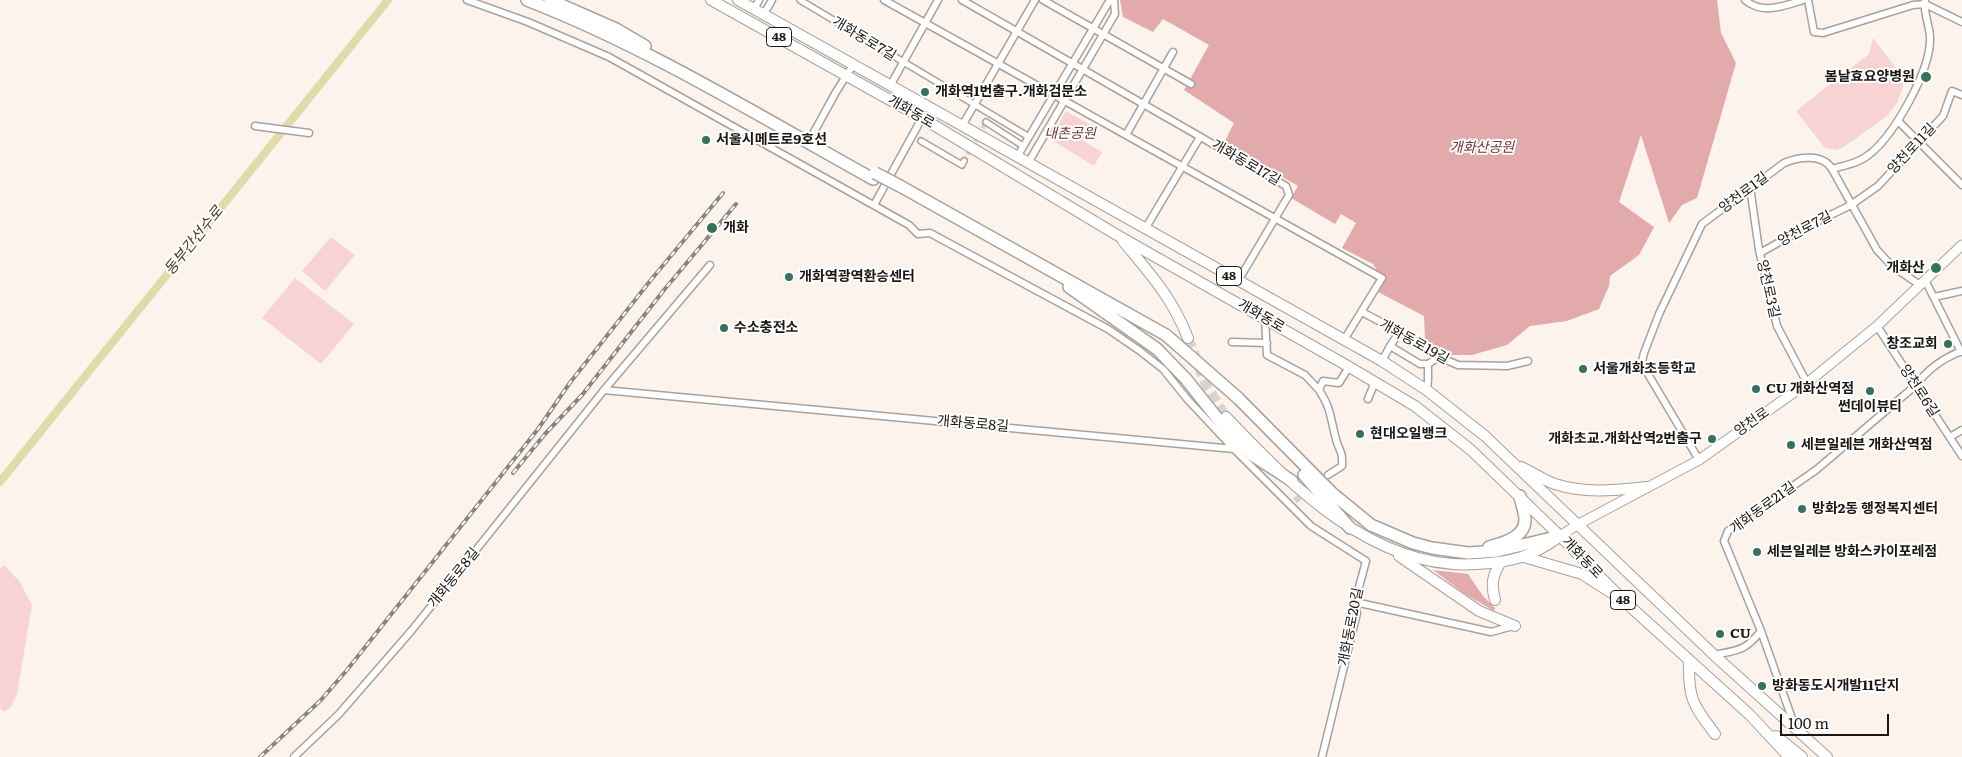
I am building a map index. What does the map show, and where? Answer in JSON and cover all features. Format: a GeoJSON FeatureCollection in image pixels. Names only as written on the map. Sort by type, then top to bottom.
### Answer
{"type":"FeatureCollection","features":[{"type":"Feature","properties":{"kind":"highway"},"geometry":{"type":"LineString","coordinates":[[527,0],[612,37],[784,126]]}},
{"type":"Feature","properties":{"kind":"highway"},"geometry":{"type":"LineString","coordinates":[[550,0],[616,29],[784,126],[1166,335],[1200,362],[1333,494],[1371,525],[1412,543],[1468,553],[1506,550],[1560,536]]}},
{"type":"Feature","properties":{"kind":"highway"},"geometry":{"type":"LineString","coordinates":[[898,189],[1161,340],[1194,365],[1229,398],[1308,479],[1350,528]]}},
{"type":"Feature","properties":{"kind":"highway"},"geometry":{"type":"LineString","coordinates":[[1067,286],[1157,349],[1186,379],[1229,433],[1252,455],[1292,481]]}},
{"type":"Feature","properties":{"kind":"highway"},"geometry":{"type":"LineString","coordinates":[[1468,553],[1498,544],[1519,534],[1525,520],[1520,496]]}},
{"type":"Feature","properties":{"kind":"main road","name":"개화동로"},"geometry":{"type":"LineString","coordinates":[[711,0],[922,118],[1117,235],[1265,318],[1415,406],[1471,450],[1520,496],[1625,602],[1750,715],[1802,757]]}},
{"type":"Feature","properties":{"kind":"main road","name":"개화동로"},"geometry":{"type":"LineString","coordinates":[[738,0],[757,4],[764,14],[1382,361],[1427,390],[1485,436],[1714,655],[1797,732],[1827,757]]}},
{"type":"Feature","properties":{"kind":"main road"},"geometry":{"type":"LineString","coordinates":[[792,44],[799,41],[814,47],[815,42]]}},
{"type":"Feature","properties":{"kind":"main road"},"geometry":{"type":"LineString","coordinates":[[1117,235],[1172,303],[1188,338]]}},
{"type":"Feature","properties":{"kind":"main road","name":"양천로"},"geometry":{"type":"LineString","coordinates":[[1560,536],[1699,460],[1807,383],[1877,326],[1962,245]]}},
{"type":"Feature","properties":{"kind":"main road"},"geometry":{"type":"LineString","coordinates":[[1226,417],[1313,501],[1350,528],[1393,551],[1472,607],[1515,626]]}},
{"type":"Feature","properties":{"kind":"main road"},"geometry":{"type":"LineString","coordinates":[[1514,463],[1553,484],[1572,489],[1606,490],[1647,487]]}},
{"type":"Feature","properties":{"kind":"main road"},"geometry":{"type":"LineString","coordinates":[[1393,551],[1442,564],[1500,563],[1540,551],[1560,536]]}},
{"type":"Feature","properties":{"kind":"main road"},"geometry":{"type":"LineString","coordinates":[[1524,557],[1582,574],[1625,602]]}},
{"type":"Feature","properties":{"kind":"main road"},"geometry":{"type":"LineString","coordinates":[[1495,600],[1492,582],[1500,563]]}},
{"type":"Feature","properties":{"kind":"main road"},"geometry":{"type":"LineString","coordinates":[[1689,661],[1689,690],[1692,700],[1695,708],[1715,734]]}},
{"type":"Feature","properties":{"kind":"main road","name":"개화동로"},"geometry":{"type":"LineString","coordinates":[[1750,715],[1789,757]]}},
{"type":"Feature","properties":{"kind":"main road","name":"개화동로"},"geometry":{"type":"LineString","coordinates":[[1797,732],[1816,757]]}},
{"type":"Feature","properties":{"kind":"street"},"geometry":{"type":"LineString","coordinates":[[469,0],[528,22],[609,57],[909,225],[918,234],[930,233],[1108,329],[1163,369],[1188,400],[1234,449]]}},
{"type":"Feature","properties":{"kind":"street"},"geometry":{"type":"LineString","coordinates":[[764,14],[772,0]]}},
{"type":"Feature","properties":{"kind":"street","name":"개화동로7길"},"geometry":{"type":"LineString","coordinates":[[800,0],[1029,137]]}},
{"type":"Feature","properties":{"kind":"street"},"geometry":{"type":"LineString","coordinates":[[884,0],[1382,278],[1344,340]]}},
{"type":"Feature","properties":{"kind":"street"},"geometry":{"type":"LineString","coordinates":[[890,86],[924,22],[938,0]]}},
{"type":"Feature","properties":{"kind":"street"},"geometry":{"type":"LineString","coordinates":[[962,0],[1200,137],[1145,229]]}},
{"type":"Feature","properties":{"kind":"street"},"geometry":{"type":"LineString","coordinates":[[962,126],[1035,0]]}},
{"type":"Feature","properties":{"kind":"street"},"geometry":{"type":"LineString","coordinates":[[1043,0],[1191,84]]}},
{"type":"Feature","properties":{"kind":"street"},"geometry":{"type":"LineString","coordinates":[[1017,157],[1093,28],[1112,0]]}},
{"type":"Feature","properties":{"kind":"street"},"geometry":{"type":"LineString","coordinates":[[1028,163],[1115,14],[1112,0]]}},
{"type":"Feature","properties":{"kind":"street"},"geometry":{"type":"LineString","coordinates":[[1745,0],[1762,9],[1779,7],[1803,0]]}},
{"type":"Feature","properties":{"kind":"street"},"geometry":{"type":"LineString","coordinates":[[1808,0],[1814,32],[1823,33],[1925,2],[1962,22]]}},
{"type":"Feature","properties":{"kind":"street"},"geometry":{"type":"LineString","coordinates":[[1925,2],[1930,38],[1927,63],[1898,121],[1871,153],[1858,162],[1832,169],[1877,250],[1892,266],[1923,282],[1934,298],[1962,352]]}},
{"type":"Feature","properties":{"kind":"street"},"geometry":{"type":"LineString","coordinates":[[1126,135],[1173,52]]}},
{"type":"Feature","properties":{"kind":"street"},"geometry":{"type":"LineString","coordinates":[[814,132],[836,92],[854,65]]}},
{"type":"Feature","properties":{"kind":"street","name":"양천로11길"},"geometry":{"type":"LineString","coordinates":[[1851,205],[1878,186],[1943,116],[1947,109],[1947,100],[1952,91],[1962,96]]}},
{"type":"Feature","properties":{"kind":"street"},"geometry":{"type":"LineString","coordinates":[[874,205],[922,118]]}},
{"type":"Feature","properties":{"kind":"street"},"geometry":{"type":"LineString","coordinates":[[1898,121],[1962,184]]}},
{"type":"Feature","properties":{"kind":"street"},"geometry":{"type":"LineString","coordinates":[[986,122],[1024,146]]}},
{"type":"Feature","properties":{"kind":"street"},"geometry":{"type":"LineString","coordinates":[[258,127],[309,133]]}},
{"type":"Feature","properties":{"kind":"street","name":"개화동로17길"},"geometry":{"type":"LineString","coordinates":[[1200,137],[1286,186],[1289,195],[1238,281]]}},
{"type":"Feature","properties":{"kind":"street"},"geometry":{"type":"LineString","coordinates":[[921,141],[962,164],[964,161]]}},
{"type":"Feature","properties":{"kind":"street","name":"양천로1길"},"geometry":{"type":"LineString","coordinates":[[1699,460],[1644,369],[1642,362],[1659,314],[1702,224],[1750,187],[1792,160],[1821,159],[1832,169]]}},
{"type":"Feature","properties":{"kind":"street","name":"양천로3길"},"geometry":{"type":"LineString","coordinates":[[1750,187],[1760,254],[1777,326],[1807,383]]}},
{"type":"Feature","properties":{"kind":"street","name":"양천로7길"},"geometry":{"type":"LineString","coordinates":[[1760,254],[1806,227],[1851,205]]}},
{"type":"Feature","properties":{"kind":"street","name":"개화동로8길"},"geometry":{"type":"LineString","coordinates":[[294,757],[339,714],[412,630],[604,390],[710,265]]}},
{"type":"Feature","properties":{"kind":"street"},"geometry":{"type":"LineString","coordinates":[[1934,298],[1962,291]]}},
{"type":"Feature","properties":{"kind":"street","name":"개화동로19길"},"geometry":{"type":"LineString","coordinates":[[1362,312],[1439,357],[1458,365],[1507,366],[1528,361]]}},
{"type":"Feature","properties":{"kind":"street"},"geometry":{"type":"LineString","coordinates":[[1265,318],[1267,355],[1305,375],[1320,390],[1329,405],[1336,440],[1342,453],[1342,466],[1328,475]]}},
{"type":"Feature","properties":{"kind":"street","name":"양천로6길"},"geometry":{"type":"LineString","coordinates":[[1877,326],[1962,456]]}},
{"type":"Feature","properties":{"kind":"street"},"geometry":{"type":"LineString","coordinates":[[1382,361],[1399,333]]}},
{"type":"Feature","properties":{"kind":"street"},"geometry":{"type":"LineString","coordinates":[[1232,342],[1267,343]]}},
{"type":"Feature","properties":{"kind":"street"},"geometry":{"type":"LineString","coordinates":[[1390,346],[1420,364],[1428,364],[1439,357]]}},
{"type":"Feature","properties":{"kind":"street","name":"개화동로21길"},"geometry":{"type":"LineString","coordinates":[[1797,732],[1761,630],[1724,541],[1728,530],[1816,470],[1915,386],[1926,372],[1940,362],[1962,352]]}},
{"type":"Feature","properties":{"kind":"street"},"geometry":{"type":"LineString","coordinates":[[1427,390],[1428,364]]}},
{"type":"Feature","properties":{"kind":"street"},"geometry":{"type":"LineString","coordinates":[[1320,390],[1323,381],[1339,383],[1349,367]]}},
{"type":"Feature","properties":{"kind":"street"},"geometry":{"type":"LineString","coordinates":[[1368,399],[1376,382]]}},
{"type":"Feature","properties":{"kind":"street","name":"개화동로8길"},"geometry":{"type":"LineString","coordinates":[[604,390],[1234,449]]}},
{"type":"Feature","properties":{"kind":"street"},"geometry":{"type":"LineString","coordinates":[[1950,438],[1962,430]]}},
{"type":"Feature","properties":{"kind":"street","name":"개화동로20길"},"geometry":{"type":"LineString","coordinates":[[1234,449],[1293,503],[1311,526],[1366,561],[1355,602],[1357,613],[1322,757]]}},
{"type":"Feature","properties":{"kind":"street"},"geometry":{"type":"LineString","coordinates":[[1355,602],[1491,632],[1515,626]]}},
{"type":"Feature","properties":{"kind":"street"},"geometry":{"type":"LineString","coordinates":[[1714,655],[1742,649],[1749,645],[1761,630]]}},
{"type":"Feature","properties":{"kind":"green space","name":"개화산공원"},"geometry":{"type":"Polygon","coordinates":[[[1120,0],[1717,0],[1721,33],[1736,63],[1697,198],[1682,205],[1669,223],[1641,135],[1619,202],[1654,227],[1639,255],[1610,276],[1609,286],[1599,309],[1567,321],[1530,326],[1507,345],[1472,355],[1450,355],[1425,340],[1424,316],[1376,291],[1381,277],[1373,264],[1342,248],[1356,223],[1341,214],[1335,224],[1291,198],[1298,186],[1224,143],[1234,123],[1184,90],[1209,45],[1163,19],[1153,32],[1123,17],[1120,0]]]}},
{"type":"Feature","properties":{"kind":"green space"},"geometry":{"type":"Polygon","coordinates":[[[1873,38],[1905,80],[1897,103],[1887,116],[1842,148],[1837,150],[1825,148],[1796,111],[1869,54],[1873,38]]]}},
{"type":"Feature","properties":{"kind":"green space","name":"내촌공원"},"geometry":{"type":"Polygon","coordinates":[[[1066,111],[1091,125],[1083,141],[1102,152],[1094,166],[1050,139],[1066,111]]]}},
{"type":"Feature","properties":{"kind":"green space"},"geometry":{"type":"Polygon","coordinates":[[[331,237],[355,255],[325,291],[302,271],[331,237]]]}},
{"type":"Feature","properties":{"kind":"green space"},"geometry":{"type":"Polygon","coordinates":[[[295,278],[354,324],[321,364],[262,318],[295,278]]]}},
{"type":"Feature","properties":{"kind":"green space"},"geometry":{"type":"Polygon","coordinates":[[[4,565],[20,582],[32,605],[17,694],[11,707],[4,712],[0,708],[0,569],[4,565]]]}},
{"type":"Feature","properties":{"kind":"green space"},"geometry":{"type":"Polygon","coordinates":[[[1433,570],[1468,574],[1483,596],[1495,608],[1494,611],[1465,594],[1433,570]]]}},
{"type":"Feature","properties":{"kind":"waterway","name":"동부간선수로"},"geometry":{"type":"LineString","coordinates":[[0,482],[388,0]]}},
{"type":"Feature","properties":{"kind":"tunnel"},"geometry":{"type":"LineString","coordinates":[[964,161],[986,122]]}},
{"type":"Feature","properties":{"kind":"tunnel"},"geometry":{"type":"LineString","coordinates":[[1188,338],[1206,385],[1226,417]]}},
{"type":"Feature","properties":{"kind":"tunnel"},"geometry":{"type":"LineString","coordinates":[[1295,501],[1307,491]]}},
{"type":"Feature","properties":{"kind":"railway"},"geometry":{"type":"LineString","coordinates":[[260,757],[321,700],[347,670],[538,429],[569,384],[650,281],[723,193]]}},
{"type":"Feature","properties":{"kind":"railway"},"geometry":{"type":"LineString","coordinates":[[513,473],[545,434],[582,395],[664,290],[736,204]]}},
{"type":"Feature","properties":{"kind":"place","name":"봄날효요양병원"},"geometry":{"type":"Point","coordinates":[1926,77]}},
{"type":"Feature","properties":{"kind":"place","name":"개화역1번출구.개화검문소"},"geometry":{"type":"Point","coordinates":[925,92]}},
{"type":"Feature","properties":{"kind":"place","name":"서울시메트로9호선"},"geometry":{"type":"Point","coordinates":[706,140]}},
{"type":"Feature","properties":{"kind":"place","name":"개화"},"geometry":{"type":"Point","coordinates":[712,228]}},
{"type":"Feature","properties":{"kind":"place","name":"개화산"},"geometry":{"type":"Point","coordinates":[1936,268]}},
{"type":"Feature","properties":{"kind":"place","name":"개화역광역환승센터"},"geometry":{"type":"Point","coordinates":[789,277]}},
{"type":"Feature","properties":{"kind":"place","name":"수소충전소"},"geometry":{"type":"Point","coordinates":[724,328]}},
{"type":"Feature","properties":{"kind":"place","name":"창조교회"},"geometry":{"type":"Point","coordinates":[1948,344]}},
{"type":"Feature","properties":{"kind":"place","name":"서울개화초등학교"},"geometry":{"type":"Point","coordinates":[1583,369]}},
{"type":"Feature","properties":{"kind":"place","name":"CU 개화산역점"},"geometry":{"type":"Point","coordinates":[1756,389]}},
{"type":"Feature","properties":{"kind":"place","name":"썬데이뷰티"},"geometry":{"type":"Point","coordinates":[1870,391]}},
{"type":"Feature","properties":{"kind":"place","name":"현대오일뱅크"},"geometry":{"type":"Point","coordinates":[1360,434]}},
{"type":"Feature","properties":{"kind":"place","name":"개화초교.개화산역2번출구"},"geometry":{"type":"Point","coordinates":[1712,439]}},
{"type":"Feature","properties":{"kind":"place","name":"세븐일레븐 개화산역점"},"geometry":{"type":"Point","coordinates":[1791,445]}},
{"type":"Feature","properties":{"kind":"place","name":"방화2동 행정복지센터"},"geometry":{"type":"Point","coordinates":[1802,509]}},
{"type":"Feature","properties":{"kind":"place","name":"세븐일레븐 방화스카이포레점"},"geometry":{"type":"Point","coordinates":[1757,552]}},
{"type":"Feature","properties":{"kind":"place","name":"CU"},"geometry":{"type":"Point","coordinates":[1720,634]}},
{"type":"Feature","properties":{"kind":"place","name":"방화동도시개발11단지"},"geometry":{"type":"Point","coordinates":[1762,686]}}]}
